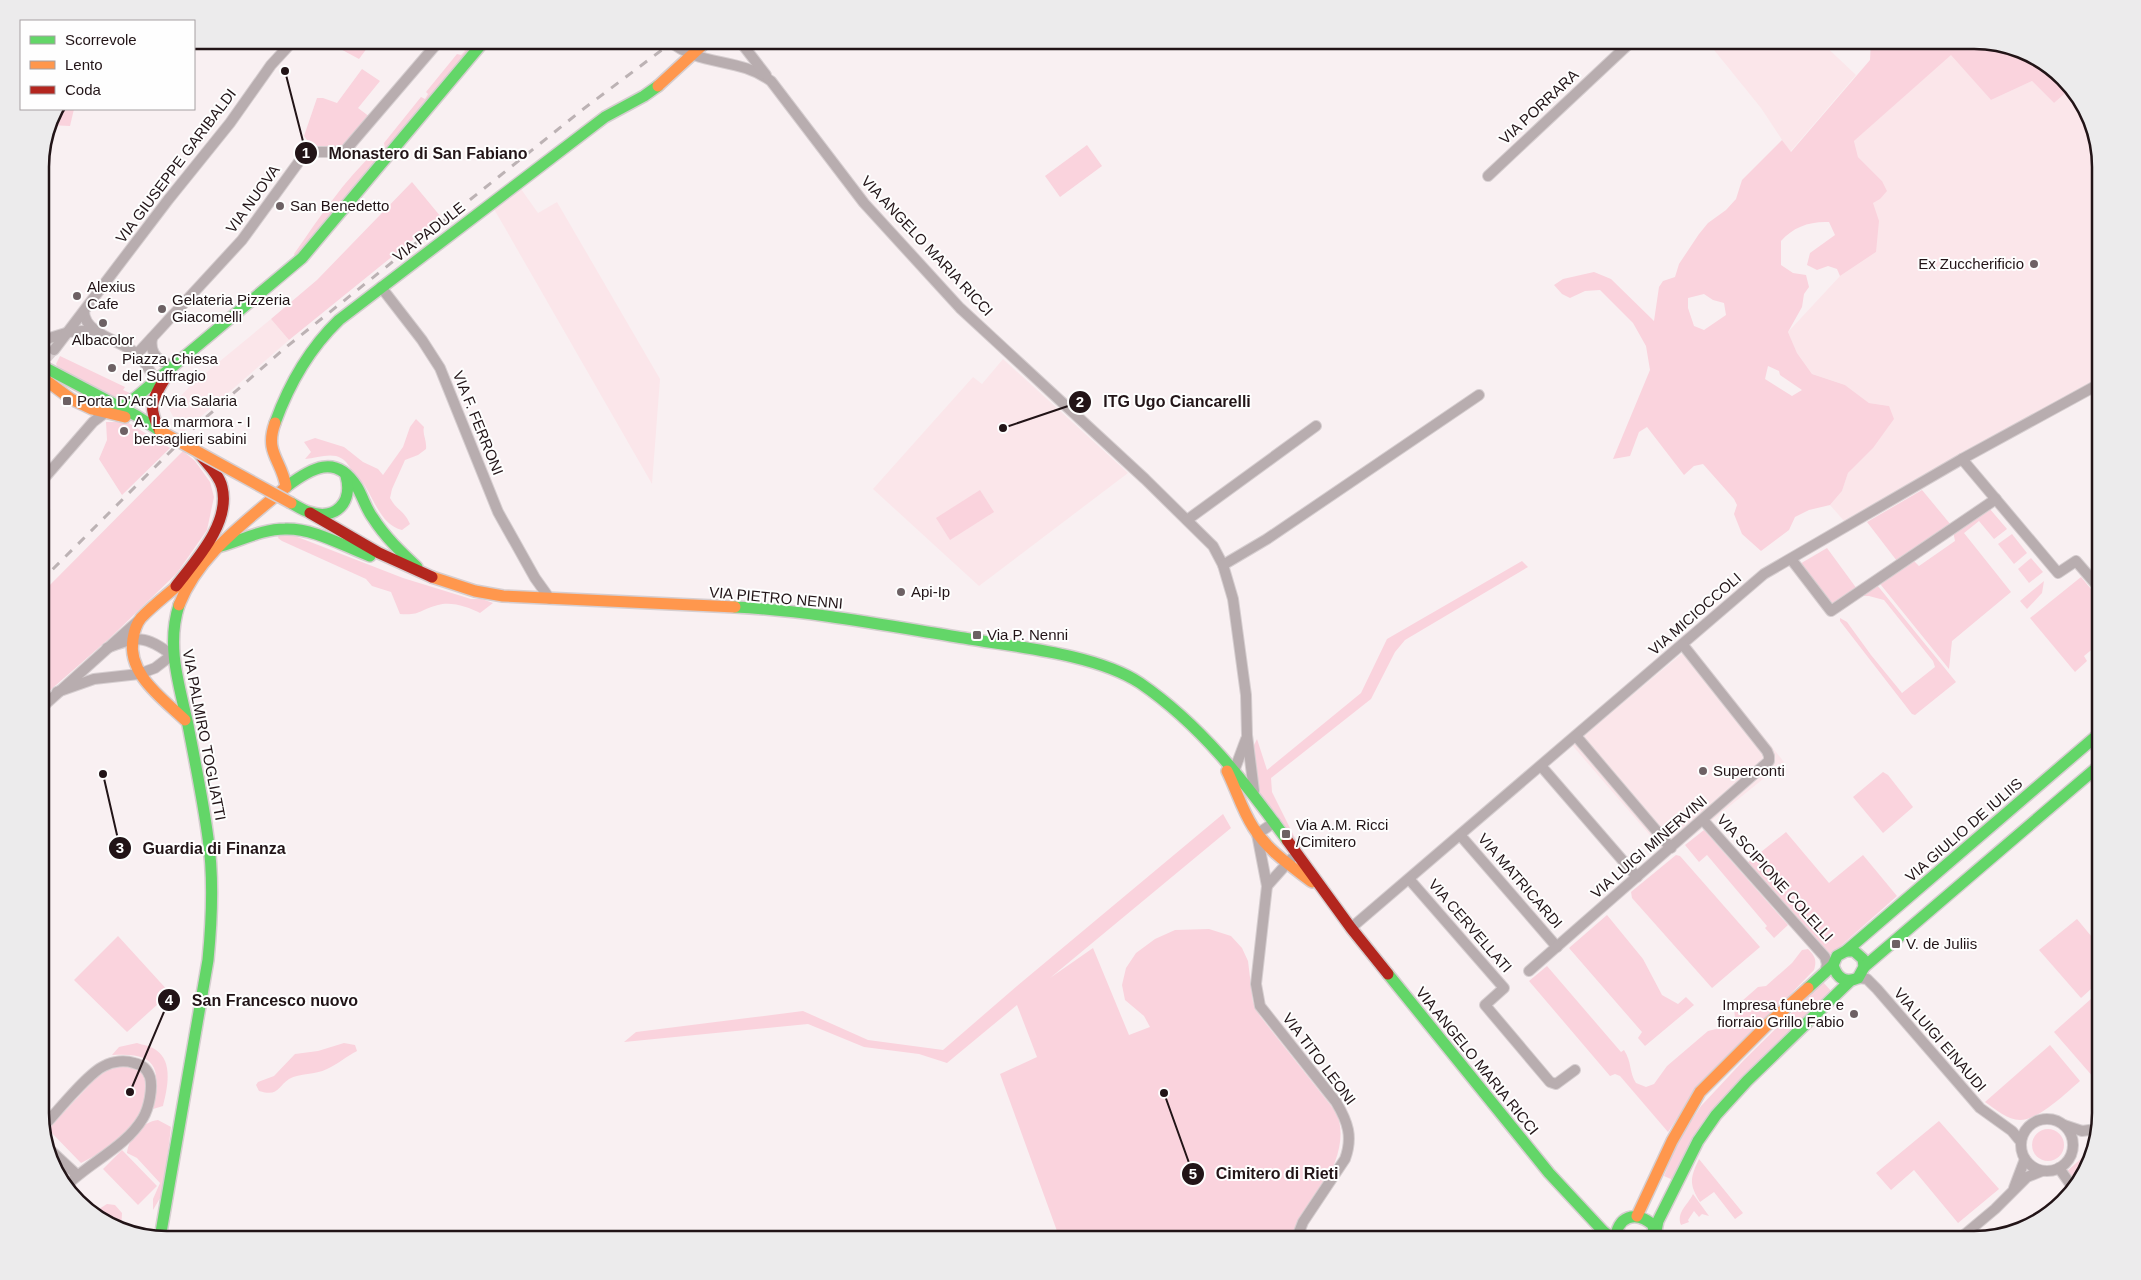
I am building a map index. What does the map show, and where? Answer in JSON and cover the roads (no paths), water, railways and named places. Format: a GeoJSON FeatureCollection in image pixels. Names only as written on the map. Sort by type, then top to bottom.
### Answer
{"type":"FeatureCollection","features":[{"type":"Feature","properties":{"kind":"main road"},"geometry":{"type":"LineString","coordinates":[[88,407],[124,405],[134,399],[302,258],[477,49]]}},
{"type":"Feature","properties":{"kind":"main road"},"geometry":{"type":"LineString","coordinates":[[691,55],[698,49]]}},
{"type":"Feature","properties":{"kind":"main road","name":"VIA PADULE"},"geometry":{"type":"LineString","coordinates":[[286,487],[284,471],[272,451],[270,436],[282,406],[316,343],[338,322],[381,287],[608,114],[647,94],[675,72],[691,55]]}},
{"type":"Feature","properties":{"kind":"main road"},"geometry":{"type":"LineString","coordinates":[[49,364],[117,406],[198,452],[217,477],[222,489],[223,504],[220,516],[198,558],[176,586]]}},
{"type":"Feature","properties":{"kind":"main road"},"geometry":{"type":"LineString","coordinates":[[160,431],[152,416],[150,406],[154,396],[173,367]]}},
{"type":"Feature","properties":{"kind":"main road"},"geometry":{"type":"LineString","coordinates":[[49,383],[88,407],[160,431]]}},
{"type":"Feature","properties":{"kind":"main road"},"geometry":{"type":"LineString","coordinates":[[49,389],[60,391]]}},
{"type":"Feature","properties":{"kind":"main road"},"geometry":{"type":"LineString","coordinates":[[134,399],[137,416]]}},
{"type":"Feature","properties":{"kind":"main road","name":"VIA PIETRO NENNI"},"geometry":{"type":"LineString","coordinates":[[198,452],[310,513],[394,562],[425,575],[476,592],[550,599],[746,608],[854,620],[1006,644],[1089,662],[1123,674],[1153,692],[1187,720],[1220,758]]}},
{"type":"Feature","properties":{"kind":"main road","name":"VIA PALMIRO TOGLIATTI"},"geometry":{"type":"LineString","coordinates":[[161,1231],[208,960],[212,879],[208,840],[172,655],[174,617],[186,588],[202,563],[286,487],[317,467],[332,466],[344,472]]}},
{"type":"Feature","properties":{"kind":"main road"},"geometry":{"type":"LineString","coordinates":[[310,513],[324,514],[333,511],[346,502],[350,488],[344,472]]}},
{"type":"Feature","properties":{"kind":"main road"},"geometry":{"type":"LineString","coordinates":[[344,472],[358,487],[368,511],[380,530],[425,575]]}},
{"type":"Feature","properties":{"kind":"main road"},"geometry":{"type":"LineString","coordinates":[[221,546],[272,531],[297,530],[374,557],[394,562]]}},
{"type":"Feature","properties":{"kind":"main road"},"geometry":{"type":"LineString","coordinates":[[186,721],[139,674],[131,651],[132,640],[140,619],[202,563]]}},
{"type":"Feature","properties":{"kind":"main road","name":"VIA GIULIO DE IULIIS"},"geometry":{"type":"LineString","coordinates":[[1637,1216],[1644,1206],[1672,1141],[1700,1092],[1833,960],[2092,740]]}},
{"type":"Feature","properties":{"kind":"main road","name":"VIA ANGELO MARIA RICCI"},"geometry":{"type":"LineString","coordinates":[[1220,758],[1233,775],[1260,802],[1351,928],[1549,1173],[1602,1231]]}},
{"type":"Feature","properties":{"kind":"main road"},"geometry":{"type":"LineString","coordinates":[[1657,1231],[1658,1221],[1698,1141],[1716,1115],[1747,1081],[1854,980],[1864,967],[2092,772]]}},
{"type":"Feature","properties":{"kind":"main road","name":"VIA ANGELO MARIA RICCI"},"geometry":{"type":"LineString","coordinates":[[1233,775],[1247,818],[1257,834],[1288,863],[1325,893]]}},
{"type":"Feature","properties":{"kind":"main road"},"geometry":{"type":"LineString","coordinates":[[1854,980],[1845,981],[1836,975],[1833,960],[1854,951],[1860,956],[1864,967]]}},
{"type":"Feature","properties":{"kind":"main road"},"geometry":{"type":"LineString","coordinates":[[1618,1231],[1620,1223],[1624,1219],[1637,1216],[1649,1220],[1654,1231]]}},
{"type":"Feature","properties":{"kind":"street","name":"VIA GIUSEPPE GARIBALDI"},"geometry":{"type":"LineString","coordinates":[[49,356],[168,200],[225,130],[271,65],[286,49]]}},
{"type":"Feature","properties":{"kind":"street","name":"VIA NUOVA"},"geometry":{"type":"LineString","coordinates":[[137,354],[242,240],[306,152],[344,152],[432,49]]}},
{"type":"Feature","properties":{"kind":"street","name":"VIA ANGELO MARIA RICCI"},"geometry":{"type":"LineString","coordinates":[[682,49],[691,55],[743,66],[760,73],[771,81],[864,203],[960,308],[1087,424],[1212,546],[1223,565],[1233,599],[1246,695],[1253,788],[1260,802]]}},
{"type":"Feature","properties":{"kind":"street"},"geometry":{"type":"LineString","coordinates":[[745,49],[771,81]]}},
{"type":"Feature","properties":{"kind":"street","name":"VIA PORRARA"},"geometry":{"type":"LineString","coordinates":[[1488,176],[1623,49]]}},
{"type":"Feature","properties":{"kind":"street","name":"VIA F. FERRONI"},"geometry":{"type":"LineString","coordinates":[[381,287],[422,340],[440,368],[498,512],[535,578],[550,599]]}},
{"type":"Feature","properties":{"kind":"street"},"geometry":{"type":"LineString","coordinates":[[84,312],[86,320],[94,330],[137,354],[150,370],[156,382]]}},
{"type":"Feature","properties":{"kind":"street"},"geometry":{"type":"LineString","coordinates":[[49,338],[69,332],[94,330]]}},
{"type":"Feature","properties":{"kind":"street"},"geometry":{"type":"LineString","coordinates":[[152,338],[151,347],[158,359],[173,367]]}},
{"type":"Feature","properties":{"kind":"street","name":"VIA MICIOCCOLI"},"geometry":{"type":"LineString","coordinates":[[1351,928],[1683,646],[1756,580],[1962,459],[2092,388]]}},
{"type":"Feature","properties":{"kind":"street"},"geometry":{"type":"LineString","coordinates":[[1223,565],[1267,539],[1479,395]]}},
{"type":"Feature","properties":{"kind":"street"},"geometry":{"type":"LineString","coordinates":[[86,431],[88,407]]}},
{"type":"Feature","properties":{"kind":"street"},"geometry":{"type":"LineString","coordinates":[[49,473],[99,416],[106,412]]}},
{"type":"Feature","properties":{"kind":"street"},"geometry":{"type":"LineString","coordinates":[[1187,520],[1316,426]]}},
{"type":"Feature","properties":{"kind":"street"},"geometry":{"type":"LineString","coordinates":[[1962,459],[2058,573],[2076,562],[2092,580]]}},
{"type":"Feature","properties":{"kind":"street"},"geometry":{"type":"LineString","coordinates":[[1791,559],[1831,610],[1996,499]]}},
{"type":"Feature","properties":{"kind":"street"},"geometry":{"type":"LineString","coordinates":[[520,597],[528,592],[535,578]]}},
{"type":"Feature","properties":{"kind":"street"},"geometry":{"type":"LineString","coordinates":[[49,700],[140,619]]}},
{"type":"Feature","properties":{"kind":"street"},"geometry":{"type":"LineString","coordinates":[[58,692],[94,679],[139,674],[155,668],[172,655],[149,640],[132,640],[107,648]]}},
{"type":"Feature","properties":{"kind":"street","name":"VIA LUIGI MINERVINI"},"geometry":{"type":"LineString","coordinates":[[1529,971],[1767,764],[1769,756],[1683,646]]}},
{"type":"Feature","properties":{"kind":"street","name":"VIA ANGELO MARIA RICCI"},"geometry":{"type":"LineString","coordinates":[[1233,775],[1248,735]]}},
{"type":"Feature","properties":{"kind":"street"},"geometry":{"type":"LineString","coordinates":[[1576,736],[1671,848]]}},
{"type":"Feature","properties":{"kind":"street"},"geometry":{"type":"LineString","coordinates":[[1220,758],[1243,748]]}},
{"type":"Feature","properties":{"kind":"street"},"geometry":{"type":"LineString","coordinates":[[1541,766],[1637,877]]}},
{"type":"Feature","properties":{"kind":"street"},"geometry":{"type":"LineString","coordinates":[[1247,818],[1260,802]]}},
{"type":"Feature","properties":{"kind":"street","name":"VIA SCIPIONE COLELLI"},"geometry":{"type":"LineString","coordinates":[[1703,820],[1833,960]]}},
{"type":"Feature","properties":{"kind":"street"},"geometry":{"type":"LineString","coordinates":[[1257,834],[1275,822]]}},
{"type":"Feature","properties":{"kind":"street","name":"VIA TITO LEONI"},"geometry":{"type":"LineString","coordinates":[[1257,834],[1267,886],[1256,984],[1260,1006],[1336,1102],[1346,1118],[1350,1132],[1349,1148],[1345,1159],[1303,1222],[1300,1231]]}},
{"type":"Feature","properties":{"kind":"street","name":"VIA MATRICARDI"},"geometry":{"type":"LineString","coordinates":[[1460,835],[1557,947]]}},
{"type":"Feature","properties":{"kind":"street"},"geometry":{"type":"LineString","coordinates":[[1267,886],[1296,851]]}},
{"type":"Feature","properties":{"kind":"street","name":"VIA CERVELLATI"},"geometry":{"type":"LineString","coordinates":[[1409,879],[1504,988],[1485,1005],[1550,1082],[1556,1084],[1575,1070]]}},
{"type":"Feature","properties":{"kind":"street","name":"VIA LUIGI EINAUDI"},"geometry":{"type":"LineString","coordinates":[[1854,980],[1867,979],[1980,1108],[2012,1131],[2021,1142]]}},
{"type":"Feature","properties":{"kind":"street"},"geometry":{"type":"LineString","coordinates":[[49,1121],[91,1076],[104,1066],[129,1061],[140,1064],[147,1070],[151,1080],[144,1118],[122,1142],[71,1181]]}},
{"type":"Feature","properties":{"kind":"street"},"geometry":{"type":"LineString","coordinates":[[2042,1171],[2032,1166],[2025,1159],[2021,1142],[2025,1132],[2032,1124],[2048,1119],[2082,1131],[2091,1130]]}},
{"type":"Feature","properties":{"kind":"street","name":"VIA LUIGI EINAUDI"},"geometry":{"type":"LineString","coordinates":[[2000,1122],[2015,1125],[2032,1124]]}},
{"type":"Feature","properties":{"kind":"street"},"geometry":{"type":"LineString","coordinates":[[1969,1231],[1995,1209],[2027,1177],[2062,1166],[2071,1155],[2073,1145],[2071,1134],[2064,1125]]}},
{"type":"Feature","properties":{"kind":"street"},"geometry":{"type":"LineString","coordinates":[[2073,1145],[2090,1134]]}},
{"type":"Feature","properties":{"kind":"street"},"geometry":{"type":"LineString","coordinates":[[58,1157],[77,1175]]}},
{"type":"Feature","properties":{"kind":"street"},"geometry":{"type":"LineString","coordinates":[[2012,1191],[2025,1159]]}},
{"type":"Feature","properties":{"kind":"street"},"geometry":{"type":"LineString","coordinates":[[2062,1166],[2070,1182]]}},
{"type":"Feature","properties":{"kind":"tunnel"},"geometry":{"type":"LineString","coordinates":[[49,356],[54,350]]}},
{"type":"Feature","properties":{"kind":"railway"},"geometry":{"type":"LineString","coordinates":[[49,573],[195,427],[285,348],[582,110],[663,49]]}},
{"type":"Feature","properties":{"kind":"place","name":"Monastero di San Fabiano"},"geometry":{"type":"Point","coordinates":[285,71]}},
{"type":"Feature","properties":{"kind":"place","name":"San Benedetto"},"geometry":{"type":"Point","coordinates":[280,206]}},
{"type":"Feature","properties":{"kind":"place","name":"Ex Zuccherificio"},"geometry":{"type":"Point","coordinates":[2034,264]}},
{"type":"Feature","properties":{"kind":"place","name":"Alexius Cafe"},"geometry":{"type":"Point","coordinates":[77,296]}},
{"type":"Feature","properties":{"kind":"place","name":"Gelateria Pizzeria Giacomelli"},"geometry":{"type":"Point","coordinates":[162,309]}},
{"type":"Feature","properties":{"kind":"place","name":"Albacolor"},"geometry":{"type":"Point","coordinates":[103,323]}},
{"type":"Feature","properties":{"kind":"place","name":"Piazza Chiesa del Suffragio"},"geometry":{"type":"Point","coordinates":[112,368]}},
{"type":"Feature","properties":{"kind":"place","name":"Porta D'Arci /Via Salaria"},"geometry":{"type":"Point","coordinates":[67,401]}},
{"type":"Feature","properties":{"kind":"place","name":"ITG Ugo Ciancarelli"},"geometry":{"type":"Point","coordinates":[1003,428]}},
{"type":"Feature","properties":{"kind":"place","name":"A. La marmora - I bersaglieri sabini"},"geometry":{"type":"Point","coordinates":[124,431]}},
{"type":"Feature","properties":{"kind":"place","name":"Api-Ip"},"geometry":{"type":"Point","coordinates":[901,592]}},
{"type":"Feature","properties":{"kind":"place","name":"Via P. Nenni"},"geometry":{"type":"Point","coordinates":[977,635]}},
{"type":"Feature","properties":{"kind":"place","name":"Superconti"},"geometry":{"type":"Point","coordinates":[1703,771]}},
{"type":"Feature","properties":{"kind":"place","name":"Guardia di Finanza"},"geometry":{"type":"Point","coordinates":[103,774]}},
{"type":"Feature","properties":{"kind":"place","name":"Via A.M. Ricci /Cimitero"},"geometry":{"type":"Point","coordinates":[1286,834]}},
{"type":"Feature","properties":{"kind":"place","name":"V. de Juliis"},"geometry":{"type":"Point","coordinates":[1896,944]}},
{"type":"Feature","properties":{"kind":"place","name":"Impresa funebre e fiorraio Grillo Fabio"},"geometry":{"type":"Point","coordinates":[1854,1014]}},
{"type":"Feature","properties":{"kind":"place","name":"San Francesco nuovo"},"geometry":{"type":"Point","coordinates":[130,1092]}},
{"type":"Feature","properties":{"kind":"place","name":"Cimitero di Rieti"},"geometry":{"type":"Point","coordinates":[1164,1093]}}]}
